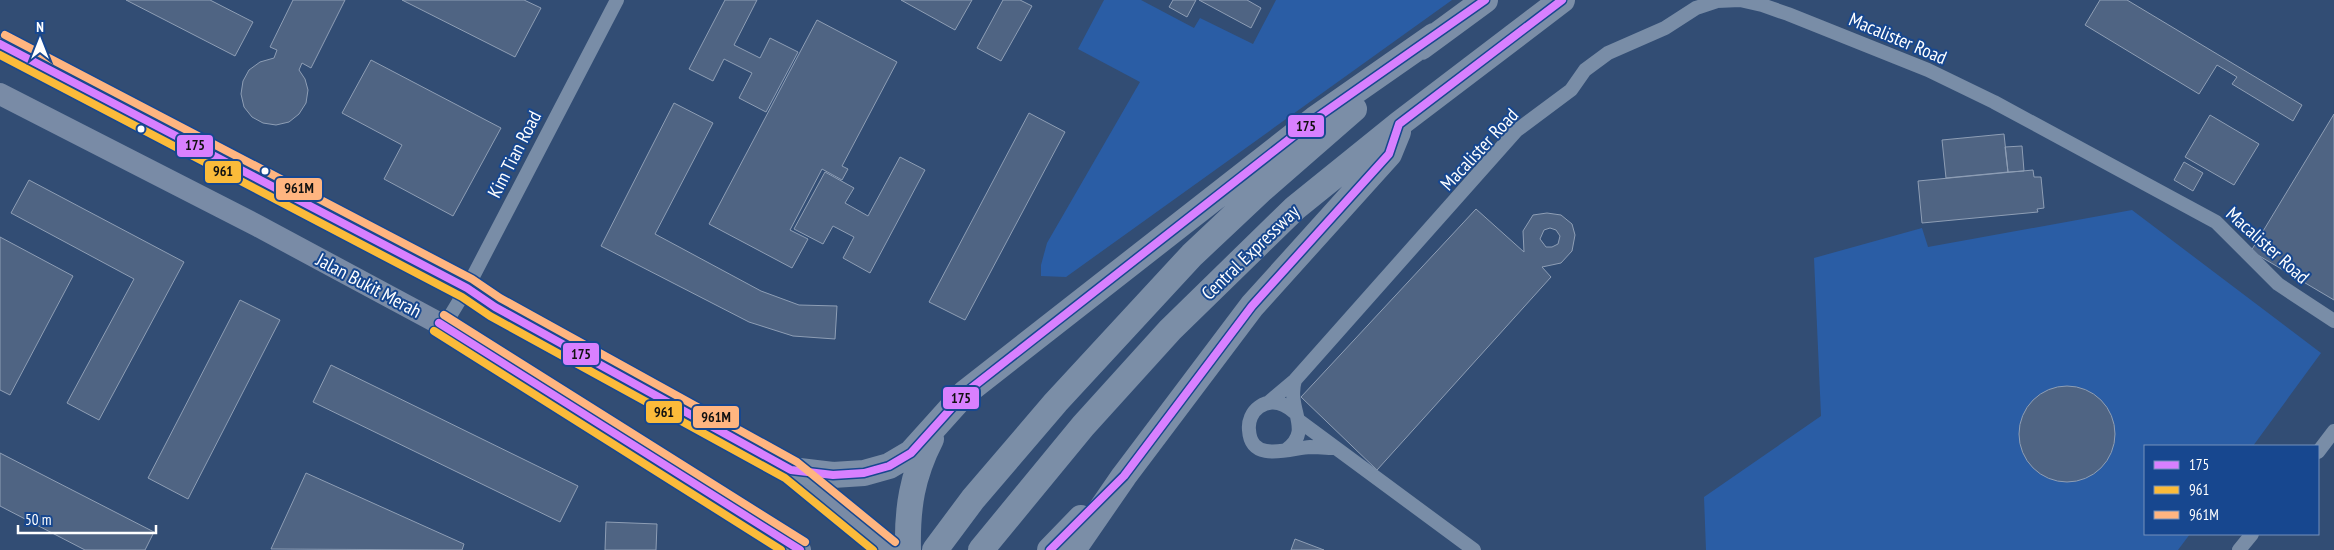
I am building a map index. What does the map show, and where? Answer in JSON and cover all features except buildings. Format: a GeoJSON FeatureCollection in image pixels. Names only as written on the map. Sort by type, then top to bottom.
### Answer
{"type":"FeatureCollection","features":[{"type":"Feature","properties":{"kind":"highway","name":"Central Expressway"},"geometry":{"type":"LineString","coordinates":[[935,550],[973,499],[1056,402],[1192,255],[1260,191],[1434,36],[1485,0]]}},
{"type":"Feature","properties":{"kind":"highway","name":"Central Expressway"},"geometry":{"type":"LineString","coordinates":[[981,550],[1083,426],[1170,330],[1295,208],[1400,124],[1562,0]]}},
{"type":"Feature","properties":{"kind":"highway"},"geometry":{"type":"LineString","coordinates":[[791,470],[811,474],[833,475],[864,473],[889,466],[911,453],[965,393],[1315,119],[1434,36]]}},
{"type":"Feature","properties":{"kind":"highway"},"geometry":{"type":"LineString","coordinates":[[1073,550],[1124,476],[1252,306],[1389,154],[1400,124]]}},
{"type":"Feature","properties":{"kind":"highway"},"geometry":{"type":"LineString","coordinates":[[908,550],[910,493],[921,458],[940,422]]}},
{"type":"Feature","properties":{"kind":"highway"},"geometry":{"type":"LineString","coordinates":[[1050,550],[1124,476]]}},
{"type":"Feature","properties":{"kind":"main road"},"geometry":{"type":"LineString","coordinates":[[0,44],[289,197],[467,288],[503,311],[791,470],[889,550]]}},
{"type":"Feature","properties":{"kind":"main road","name":"Jalan Bukit Merah"},"geometry":{"type":"LineString","coordinates":[[0,94],[258,226],[444,326],[800,550]]}},
{"type":"Feature","properties":{"kind":"street","name":"Kim Tian Road"},"geometry":{"type":"LineString","coordinates":[[444,326],[467,288],[617,0]]}},
{"type":"Feature","properties":{"kind":"street","name":"Macalister Road"},"geometry":{"type":"LineString","coordinates":[[1334,448],[1310,447],[1272,453],[1263,451],[1251,439],[1248,430],[1250,419],[1254,411],[1270,402],[1294,380],[1516,131],[1571,90],[1585,70],[1608,54],[1665,28],[1696,8],[1717,1],[1740,0],[1788,14],[1928,70],[1994,102],[2216,222],[2278,284],[2334,321]]}},
{"type":"Feature","properties":{"kind":"street"},"geometry":{"type":"LineString","coordinates":[[1286,450],[1293,445],[1298,437],[1292,397],[1294,380]]}},
{"type":"Feature","properties":{"kind":"street"},"geometry":{"type":"LineString","coordinates":[[1270,402],[1287,405],[1296,416],[1334,448],[1405,498],[1472,550]]}},
{"type":"Feature","properties":{"kind":"street"},"geometry":{"type":"LineString","coordinates":[[2319,451],[2334,431]]}},
{"type":"Feature","properties":{"kind":"street"},"geometry":{"type":"LineString","coordinates":[[2239,550],[2251,535]]}},
{"type":"Feature","properties":{"kind":"shaded area"},"geometry":{"type":"Polygon","coordinates":[[[1104,0],[1141,0],[1194,28],[1200,18],[1253,44],[1276,0],[1452,0],[1066,277],[1041,276],[1041,265],[1047,243],[1140,82],[1078,49],[1104,0]]]}},
{"type":"Feature","properties":{"kind":"shaded area"},"geometry":{"type":"Polygon","coordinates":[[[2132,210],[2321,353],[2254,445],[2144,445],[2144,535],[2189,535],[2178,550],[1706,550],[1704,497],[1821,416],[1814,258],[1922,228],[1928,247],[2132,210]]]}},
{"type":"Feature","properties":{"kind":"transit line","name":"175"},"geometry":{"type":"LineString","coordinates":[[0,44],[467,288],[495,307],[791,470],[833,475],[864,473],[889,466],[911,453],[965,393],[1315,119],[1485,0]]}},
{"type":"Feature","properties":{"kind":"transit line","name":"175"},"geometry":{"type":"LineString","coordinates":[[1050,550],[1124,476],[1252,306],[1389,154],[1399,124],[1562,0]]}},
{"type":"Feature","properties":{"kind":"transit line","name":"961M"},"geometry":{"type":"LineString","coordinates":[[5,35],[472,279],[500,298],[797,462],[895,542]]}},
{"type":"Feature","properties":{"kind":"transit line","name":"961"},"geometry":{"type":"LineString","coordinates":[[0,55],[462,297],[490,316],[785,478],[873,550]]}},
{"type":"Feature","properties":{"kind":"transit line","name":"961M"},"geometry":{"type":"LineString","coordinates":[[444,315],[805,542]]}},
{"type":"Feature","properties":{"kind":"transit line","name":"175"},"geometry":{"type":"LineString","coordinates":[[439,323],[800,550]]}},
{"type":"Feature","properties":{"kind":"transit line","name":"961"},"geometry":{"type":"LineString","coordinates":[[434,331],[781,550]]}}]}
